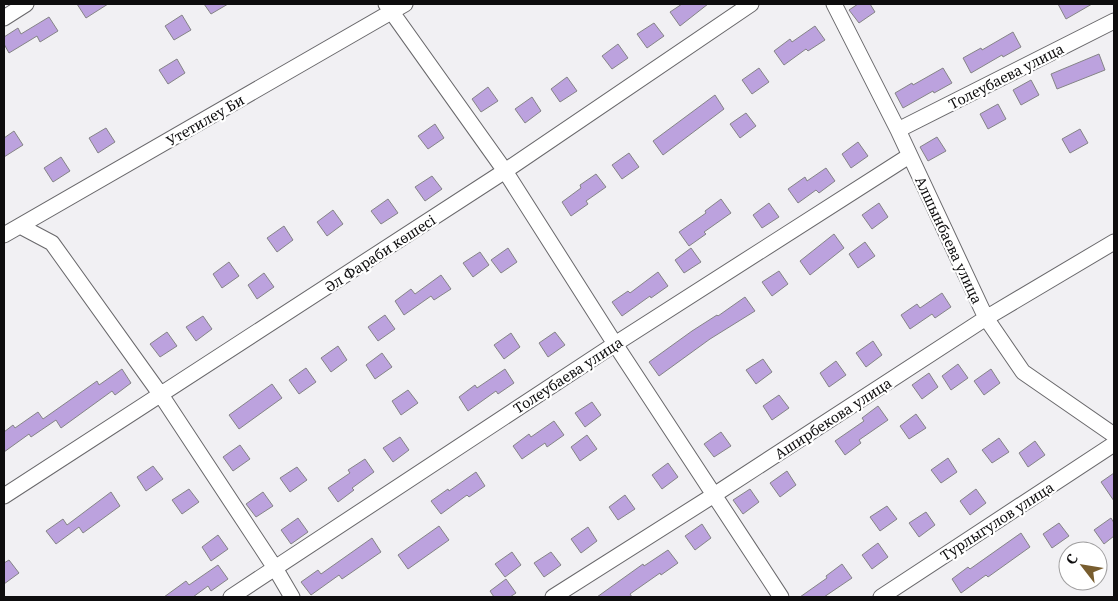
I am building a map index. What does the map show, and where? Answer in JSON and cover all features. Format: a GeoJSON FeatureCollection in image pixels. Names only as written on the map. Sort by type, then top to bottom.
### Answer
{"type":"FeatureCollection","features":[{"type":"Feature","properties":{"kind":"street"},"geometry":{"type":"LineString","coordinates":[[4,18],[26,4]]}},
{"type":"Feature","properties":{"kind":"street","name":"Утетилеу Би"},"geometry":{"type":"LineString","coordinates":[[4,235],[389,8],[405,4]]}},
{"type":"Feature","properties":{"kind":"street","name":"Әл Фараби көшесі"},"geometry":{"type":"LineString","coordinates":[[4,496],[505,171],[751,4]]}},
{"type":"Feature","properties":{"kind":"street","name":"Алшынбаева улица"},"geometry":{"type":"LineString","coordinates":[[834,4],[898,130],[986,318],[1023,372],[1114,435]]}},
{"type":"Feature","properties":{"kind":"street"},"geometry":{"type":"LineString","coordinates":[[389,8],[505,171],[615,344],[781,597]]}},
{"type":"Feature","properties":{"kind":"street","name":"Толеубаева улица"},"geometry":{"type":"LineString","coordinates":[[898,130],[1114,21]]}},
{"type":"Feature","properties":{"kind":"street","name":"Толеубаева улица"},"geometry":{"type":"LineString","coordinates":[[230,597],[615,344],[909,156]]}},
{"type":"Feature","properties":{"kind":"street"},"geometry":{"type":"LineString","coordinates":[[20,226],[52,242],[161,395],[275,568],[292,597]]}},
{"type":"Feature","properties":{"kind":"street","name":"Аширбекова улица"},"geometry":{"type":"LineString","coordinates":[[554,597],[986,318],[1114,242]]}},
{"type":"Feature","properties":{"kind":"street","name":"Турлыгулов улица"},"geometry":{"type":"LineString","coordinates":[[881,597],[1114,444]]}},
{"type":"Feature","properties":{"kind":"building"},"geometry":{"type":"Polygon","coordinates":[[[77,4],[108,4],[86,18],[77,4]]]}},
{"type":"Feature","properties":{"kind":"building"},"geometry":{"type":"Polygon","coordinates":[[[204,4],[228,4],[211,14],[204,4]]]}},
{"type":"Feature","properties":{"kind":"building"},"geometry":{"type":"Polygon","coordinates":[[[682,4],[708,4],[680,26],[670,12],[682,4]]]}},
{"type":"Feature","properties":{"kind":"building"},"geometry":{"type":"Polygon","coordinates":[[[858,4],[870,4],[875,12],[859,23],[849,10],[858,4]]]}},
{"type":"Feature","properties":{"kind":"building"},"geometry":{"type":"Polygon","coordinates":[[[1058,4],[1092,4],[1066,19],[1058,4]]]}},
{"type":"Feature","properties":{"kind":"building"},"geometry":{"type":"Polygon","coordinates":[[[182,15],[191,30],[174,40],[165,26],[182,15]]]}},
{"type":"Feature","properties":{"kind":"building"},"geometry":{"type":"Polygon","coordinates":[[[49,17],[58,31],[40,42],[37,36],[9,53],[4,44],[4,37],[18,28],[21,34],[49,17]]]}},
{"type":"Feature","properties":{"kind":"building"},"geometry":{"type":"Polygon","coordinates":[[[654,23],[664,36],[647,48],[637,34],[654,23]]]}},
{"type":"Feature","properties":{"kind":"building"},"geometry":{"type":"Polygon","coordinates":[[[815,26],[825,40],[808,51],[806,49],[784,65],[774,51],[790,39],[792,42],[815,26]]]}},
{"type":"Feature","properties":{"kind":"building"},"geometry":{"type":"Polygon","coordinates":[[[1013,32],[1021,47],[1003,57],[1002,55],[971,73],[963,58],[981,48],[982,50],[1013,32]]]}},
{"type":"Feature","properties":{"kind":"building"},"geometry":{"type":"Polygon","coordinates":[[[618,44],[628,58],[612,69],[602,56],[618,44]]]}},
{"type":"Feature","properties":{"kind":"building"},"geometry":{"type":"Polygon","coordinates":[[[1099,54],[1105,70],[1057,89],[1051,74],[1099,54]]]}},
{"type":"Feature","properties":{"kind":"building"},"geometry":{"type":"Polygon","coordinates":[[[177,59],[185,73],[168,84],[159,70],[177,59]]]}},
{"type":"Feature","properties":{"kind":"building"},"geometry":{"type":"Polygon","coordinates":[[[759,68],[769,82],[752,94],[742,80],[759,68]]]}},
{"type":"Feature","properties":{"kind":"building"},"geometry":{"type":"Polygon","coordinates":[[[943,68],[952,83],[934,93],[933,91],[903,108],[895,93],[943,68]]]}},
{"type":"Feature","properties":{"kind":"building"},"geometry":{"type":"Polygon","coordinates":[[[567,77],[577,91],[560,102],[551,89],[567,77]]]}},
{"type":"Feature","properties":{"kind":"building"},"geometry":{"type":"Polygon","coordinates":[[[1031,80],[1039,95],[1021,105],[1013,90],[1031,80]]]}},
{"type":"Feature","properties":{"kind":"building"},"geometry":{"type":"Polygon","coordinates":[[[488,87],[498,101],[481,112],[472,99],[488,87]]]}},
{"type":"Feature","properties":{"kind":"building"},"geometry":{"type":"Polygon","coordinates":[[[715,95],[724,109],[663,155],[653,141],[715,95]]]}},
{"type":"Feature","properties":{"kind":"building"},"geometry":{"type":"Polygon","coordinates":[[[532,97],[541,111],[525,123],[515,109],[532,97]]]}},
{"type":"Feature","properties":{"kind":"building"},"geometry":{"type":"Polygon","coordinates":[[[998,104],[1006,119],[988,129],[980,114],[998,104]]]}},
{"type":"Feature","properties":{"kind":"building"},"geometry":{"type":"Polygon","coordinates":[[[746,113],[756,126],[740,138],[730,124],[746,113]]]}},
{"type":"Feature","properties":{"kind":"building"},"geometry":{"type":"Polygon","coordinates":[[[435,124],[444,138],[428,149],[418,136],[435,124]]]}},
{"type":"Feature","properties":{"kind":"building"},"geometry":{"type":"Polygon","coordinates":[[[106,128],[115,142],[98,153],[89,138],[106,128]]]}},
{"type":"Feature","properties":{"kind":"building"},"geometry":{"type":"Polygon","coordinates":[[[1080,129],[1088,143],[1070,153],[1062,139],[1080,129]]]}},
{"type":"Feature","properties":{"kind":"building"},"geometry":{"type":"Polygon","coordinates":[[[14,131],[23,145],[4,157],[4,138],[14,131]]]}},
{"type":"Feature","properties":{"kind":"building"},"geometry":{"type":"Polygon","coordinates":[[[937,137],[946,151],[928,161],[920,147],[937,137]]]}},
{"type":"Feature","properties":{"kind":"building"},"geometry":{"type":"Polygon","coordinates":[[[858,142],[868,156],[851,168],[842,154],[858,142]]]}},
{"type":"Feature","properties":{"kind":"building"},"geometry":{"type":"Polygon","coordinates":[[[629,153],[639,167],[622,179],[612,165],[629,153]]]}},
{"type":"Feature","properties":{"kind":"building"},"geometry":{"type":"Polygon","coordinates":[[[61,157],[70,171],[53,182],[44,168],[61,157]]]}},
{"type":"Feature","properties":{"kind":"building"},"geometry":{"type":"Polygon","coordinates":[[[826,168],[835,181],[819,193],[816,190],[798,203],[788,189],[805,177],[807,181],[826,168]]]}},
{"type":"Feature","properties":{"kind":"building"},"geometry":{"type":"Polygon","coordinates":[[[596,174],[606,187],[586,201],[588,204],[571,216],[562,202],[581,188],[580,185],[596,174]]]}},
{"type":"Feature","properties":{"kind":"building"},"geometry":{"type":"Polygon","coordinates":[[[432,176],[442,189],[425,201],[415,187],[432,176]]]}},
{"type":"Feature","properties":{"kind":"building"},"geometry":{"type":"Polygon","coordinates":[[[388,199],[398,213],[381,224],[371,211],[388,199]]]}},
{"type":"Feature","properties":{"kind":"building"},"geometry":{"type":"Polygon","coordinates":[[[721,199],[731,213],[704,232],[706,234],[689,246],[679,232],[706,213],[705,211],[721,199]]]}},
{"type":"Feature","properties":{"kind":"building"},"geometry":{"type":"Polygon","coordinates":[[[769,203],[779,217],[762,228],[753,215],[769,203]]]}},
{"type":"Feature","properties":{"kind":"building"},"geometry":{"type":"Polygon","coordinates":[[[879,203],[888,217],[872,229],[862,215],[879,203]]]}},
{"type":"Feature","properties":{"kind":"building"},"geometry":{"type":"Polygon","coordinates":[[[333,210],[343,224],[327,236],[317,222],[333,210]]]}},
{"type":"Feature","properties":{"kind":"building"},"geometry":{"type":"Polygon","coordinates":[[[284,226],[293,240],[277,252],[267,238],[284,226]]]}},
{"type":"Feature","properties":{"kind":"building"},"geometry":{"type":"Polygon","coordinates":[[[834,234],[844,248],[810,275],[800,261],[834,234]]]}},
{"type":"Feature","properties":{"kind":"building"},"geometry":{"type":"Polygon","coordinates":[[[865,242],[875,256],[858,268],[849,254],[865,242]]]}},
{"type":"Feature","properties":{"kind":"building"},"geometry":{"type":"Polygon","coordinates":[[[508,248],[517,262],[501,273],[491,260],[508,248]]]}},
{"type":"Feature","properties":{"kind":"building"},"geometry":{"type":"Polygon","coordinates":[[[691,248],[701,262],[684,273],[675,260],[691,248]]]}},
{"type":"Feature","properties":{"kind":"building"},"geometry":{"type":"Polygon","coordinates":[[[480,252],[489,265],[473,277],[463,263],[480,252]]]}},
{"type":"Feature","properties":{"kind":"building"},"geometry":{"type":"Polygon","coordinates":[[[229,262],[239,276],[222,288],[213,274],[229,262]]]}},
{"type":"Feature","properties":{"kind":"building"},"geometry":{"type":"Polygon","coordinates":[[[779,271],[788,284],[772,296],[762,282],[779,271]]]}},
{"type":"Feature","properties":{"kind":"building"},"geometry":{"type":"Polygon","coordinates":[[[658,272],[668,286],[622,316],[612,302],[628,291],[630,293],[658,272]]]}},
{"type":"Feature","properties":{"kind":"building"},"geometry":{"type":"Polygon","coordinates":[[[264,273],[274,287],[257,299],[248,285],[264,273]]]}},
{"type":"Feature","properties":{"kind":"building"},"geometry":{"type":"Polygon","coordinates":[[[441,275],[451,289],[434,300],[431,296],[404,315],[395,301],[411,289],[415,294],[441,275]]]}},
{"type":"Feature","properties":{"kind":"building"},"geometry":{"type":"Polygon","coordinates":[[[942,293],[951,307],[935,318],[932,314],[910,329],[901,315],[917,304],[920,308],[942,293]]]}},
{"type":"Feature","properties":{"kind":"building"},"geometry":{"type":"Polygon","coordinates":[[[745,297],[755,311],[710,339],[659,376],[649,362],[692,331],[745,297]]]}},
{"type":"Feature","properties":{"kind":"building"},"geometry":{"type":"Polygon","coordinates":[[[385,315],[395,329],[378,341],[368,327],[385,315]]]}},
{"type":"Feature","properties":{"kind":"building"},"geometry":{"type":"Polygon","coordinates":[[[203,316],[212,329],[196,341],[186,327],[203,316]]]}},
{"type":"Feature","properties":{"kind":"building"},"geometry":{"type":"Polygon","coordinates":[[[167,332],[177,346],[160,357],[150,344],[167,332]]]}},
{"type":"Feature","properties":{"kind":"building"},"geometry":{"type":"Polygon","coordinates":[[[555,332],[565,345],[548,357],[539,343],[555,332]]]}},
{"type":"Feature","properties":{"kind":"building"},"geometry":{"type":"Polygon","coordinates":[[[511,333],[520,347],[504,359],[494,345],[511,333]]]}},
{"type":"Feature","properties":{"kind":"building"},"geometry":{"type":"Polygon","coordinates":[[[873,341],[882,355],[866,367],[856,353],[873,341]]]}},
{"type":"Feature","properties":{"kind":"building"},"geometry":{"type":"Polygon","coordinates":[[[338,346],[347,360],[331,372],[321,358],[338,346]]]}},
{"type":"Feature","properties":{"kind":"building"},"geometry":{"type":"Polygon","coordinates":[[[382,353],[392,367],[375,379],[366,365],[382,353]]]}},
{"type":"Feature","properties":{"kind":"building"},"geometry":{"type":"Polygon","coordinates":[[[763,359],[772,372],[756,384],[746,370],[763,359]]]}},
{"type":"Feature","properties":{"kind":"building"},"geometry":{"type":"Polygon","coordinates":[[[836,361],[846,375],[829,387],[820,373],[836,361]]]}},
{"type":"Feature","properties":{"kind":"building"},"geometry":{"type":"Polygon","coordinates":[[[958,364],[968,378],[951,390],[942,376],[958,364]]]}},
{"type":"Feature","properties":{"kind":"building"},"geometry":{"type":"Polygon","coordinates":[[[306,368],[316,382],[299,394],[289,380],[306,368]]]}},
{"type":"Feature","properties":{"kind":"building"},"geometry":{"type":"Polygon","coordinates":[[[122,369],[131,383],[115,395],[112,391],[61,428],[56,420],[31,437],[29,434],[4,452],[4,432],[13,425],[15,428],[38,412],[43,419],[97,381],[99,385],[122,369]]]}},
{"type":"Feature","properties":{"kind":"building"},"geometry":{"type":"Polygon","coordinates":[[[505,369],[514,383],[498,394],[496,391],[468,411],[459,397],[475,385],[477,388],[505,369]]]}},
{"type":"Feature","properties":{"kind":"building"},"geometry":{"type":"Polygon","coordinates":[[[991,369],[1000,383],[984,395],[974,381],[991,369]]]}},
{"type":"Feature","properties":{"kind":"building"},"geometry":{"type":"Polygon","coordinates":[[[929,373],[938,387],[922,399],[912,385],[929,373]]]}},
{"type":"Feature","properties":{"kind":"building"},"geometry":{"type":"Polygon","coordinates":[[[272,384],[282,398],[239,429],[229,415],[272,384]]]}},
{"type":"Feature","properties":{"kind":"building"},"geometry":{"type":"Polygon","coordinates":[[[408,390],[418,403],[401,415],[392,401],[408,390]]]}},
{"type":"Feature","properties":{"kind":"building"},"geometry":{"type":"Polygon","coordinates":[[[779,395],[789,408],[772,420],[763,406],[779,395]]]}},
{"type":"Feature","properties":{"kind":"building"},"geometry":{"type":"Polygon","coordinates":[[[592,402],[601,415],[585,427],[575,413],[592,402]]]}},
{"type":"Feature","properties":{"kind":"building"},"geometry":{"type":"Polygon","coordinates":[[[878,406],[888,420],[859,440],[861,443],[845,455],[835,441],[864,421],[862,418],[878,406]]]}},
{"type":"Feature","properties":{"kind":"building"},"geometry":{"type":"Polygon","coordinates":[[[916,414],[926,428],[909,439],[900,426],[916,414]]]}},
{"type":"Feature","properties":{"kind":"building"},"geometry":{"type":"Polygon","coordinates":[[[554,421],[564,435],[547,447],[545,443],[522,459],[513,446],[529,434],[531,437],[554,421]]]}},
{"type":"Feature","properties":{"kind":"building"},"geometry":{"type":"Polygon","coordinates":[[[721,432],[731,446],[714,457],[704,444],[721,432]]]}},
{"type":"Feature","properties":{"kind":"building"},"geometry":{"type":"Polygon","coordinates":[[[587,435],[597,449],[580,461],[571,447],[587,435]]]}},
{"type":"Feature","properties":{"kind":"building"},"geometry":{"type":"Polygon","coordinates":[[[400,437],[409,450],[393,462],[383,448],[400,437]]]}},
{"type":"Feature","properties":{"kind":"building"},"geometry":{"type":"Polygon","coordinates":[[[999,438],[1009,452],[992,463],[982,450],[999,438]]]}},
{"type":"Feature","properties":{"kind":"building"},"geometry":{"type":"Polygon","coordinates":[[[1035,441],[1045,455],[1028,467],[1019,453],[1035,441]]]}},
{"type":"Feature","properties":{"kind":"building"},"geometry":{"type":"Polygon","coordinates":[[[240,445],[250,459],[233,471],[223,457],[240,445]]]}},
{"type":"Feature","properties":{"kind":"building"},"geometry":{"type":"Polygon","coordinates":[[[948,458],[957,472],[941,483],[931,470],[948,458]]]}},
{"type":"Feature","properties":{"kind":"building"},"geometry":{"type":"Polygon","coordinates":[[[365,459],[374,472],[352,488],[354,490],[338,502],[328,488],[350,473],[348,470],[365,459]]]}},
{"type":"Feature","properties":{"kind":"building"},"geometry":{"type":"Polygon","coordinates":[[[668,463],[678,477],[662,489],[652,475],[668,463]]]}},
{"type":"Feature","properties":{"kind":"building"},"geometry":{"type":"Polygon","coordinates":[[[153,466],[163,479],[146,491],[137,477],[153,466]]]}},
{"type":"Feature","properties":{"kind":"building"},"geometry":{"type":"Polygon","coordinates":[[[297,467],[307,480],[290,492],[280,478],[297,467]]]}},
{"type":"Feature","properties":{"kind":"building"},"geometry":{"type":"Polygon","coordinates":[[[787,471],[796,485],[780,497],[770,483],[787,471]]]}},
{"type":"Feature","properties":{"kind":"building"},"geometry":{"type":"Polygon","coordinates":[[[476,472],[485,486],[469,497],[467,495],[441,514],[431,501],[476,472]]]}},
{"type":"Feature","properties":{"kind":"building"},"geometry":{"type":"Polygon","coordinates":[[[1114,473],[1114,501],[1101,482],[1114,473]]]}},
{"type":"Feature","properties":{"kind":"building"},"geometry":{"type":"Polygon","coordinates":[[[189,489],[199,502],[182,514],[172,500],[189,489]]]}},
{"type":"Feature","properties":{"kind":"building"},"geometry":{"type":"Polygon","coordinates":[[[750,489],[759,502],[743,514],[733,500],[750,489]]]}},
{"type":"Feature","properties":{"kind":"building"},"geometry":{"type":"Polygon","coordinates":[[[976,489],[986,503],[970,515],[960,501],[976,489]]]}},
{"type":"Feature","properties":{"kind":"building"},"geometry":{"type":"Polygon","coordinates":[[[111,492],[120,506],[83,533],[79,527],[56,544],[46,531],[63,519],[67,525],[111,492]]]}},
{"type":"Feature","properties":{"kind":"building"},"geometry":{"type":"Polygon","coordinates":[[[263,492],[273,506],[256,517],[246,504],[263,492]]]}},
{"type":"Feature","properties":{"kind":"building"},"geometry":{"type":"Polygon","coordinates":[[[625,495],[635,509],[618,520],[609,507],[625,495]]]}},
{"type":"Feature","properties":{"kind":"building"},"geometry":{"type":"Polygon","coordinates":[[[887,506],[897,519],[880,531],[870,517],[887,506]]]}},
{"type":"Feature","properties":{"kind":"building"},"geometry":{"type":"Polygon","coordinates":[[[926,512],[935,525],[919,537],[909,523],[926,512]]]}},
{"type":"Feature","properties":{"kind":"building"},"geometry":{"type":"Polygon","coordinates":[[[298,518],[308,532],[291,544],[281,530],[298,518]]]}},
{"type":"Feature","properties":{"kind":"building"},"geometry":{"type":"Polygon","coordinates":[[[1111,518],[1114,523],[1114,536],[1108,541],[1102,541],[1094,530],[1111,518]]]}},
{"type":"Feature","properties":{"kind":"building"},"geometry":{"type":"Polygon","coordinates":[[[1059,523],[1069,536],[1062,541],[1058,541],[1058,544],[1052,548],[1043,534],[1059,523]]]}},
{"type":"Feature","properties":{"kind":"building"},"geometry":{"type":"Polygon","coordinates":[[[702,524],[711,538],[695,550],[685,536],[702,524]]]}},
{"type":"Feature","properties":{"kind":"building"},"geometry":{"type":"Polygon","coordinates":[[[439,526],[449,540],[408,569],[398,555],[439,526]]]}},
{"type":"Feature","properties":{"kind":"building"},"geometry":{"type":"Polygon","coordinates":[[[588,527],[597,541],[581,553],[571,539],[588,527]]]}},
{"type":"Feature","properties":{"kind":"building"},"geometry":{"type":"Polygon","coordinates":[[[1021,533],[1030,547],[988,577],[986,575],[961,593],[952,579],[968,567],[970,569],[1021,533]]]}},
{"type":"Feature","properties":{"kind":"building"},"geometry":{"type":"Polygon","coordinates":[[[218,535],[228,549],[211,561],[202,547],[218,535]]]}},
{"type":"Feature","properties":{"kind":"building"},"geometry":{"type":"Polygon","coordinates":[[[372,538],[381,552],[342,579],[339,575],[311,595],[301,582],[318,570],[321,574],[372,538]]]}},
{"type":"Feature","properties":{"kind":"building"},"geometry":{"type":"Polygon","coordinates":[[[878,543],[888,557],[872,569],[862,555],[878,543]]]}},
{"type":"Feature","properties":{"kind":"building"},"geometry":{"type":"Polygon","coordinates":[[[668,550],[678,563],[630,594],[632,597],[597,597],[643,564],[644,566],[668,550]]]}},
{"type":"Feature","properties":{"kind":"building"},"geometry":{"type":"Polygon","coordinates":[[[512,552],[521,565],[505,577],[495,564],[512,552]]]}},
{"type":"Feature","properties":{"kind":"building"},"geometry":{"type":"Polygon","coordinates":[[[551,552],[561,565],[544,577],[534,563],[551,552]]]}},
{"type":"Feature","properties":{"kind":"building"},"geometry":{"type":"Polygon","coordinates":[[[9,560],[19,573],[4,584],[4,563],[9,560]]]}},
{"type":"Feature","properties":{"kind":"building"},"geometry":{"type":"Polygon","coordinates":[[[842,564],[852,578],[824,597],[800,597],[827,578],[826,576],[842,564]]]}},
{"type":"Feature","properties":{"kind":"building"},"geometry":{"type":"Polygon","coordinates":[[[218,565],[228,579],[211,591],[208,586],[193,597],[164,597],[186,581],[189,585],[218,565]]]}},
{"type":"Feature","properties":{"kind":"building"},"geometry":{"type":"Polygon","coordinates":[[[506,579],[516,593],[510,597],[494,597],[490,591],[506,579]]]}}]}
